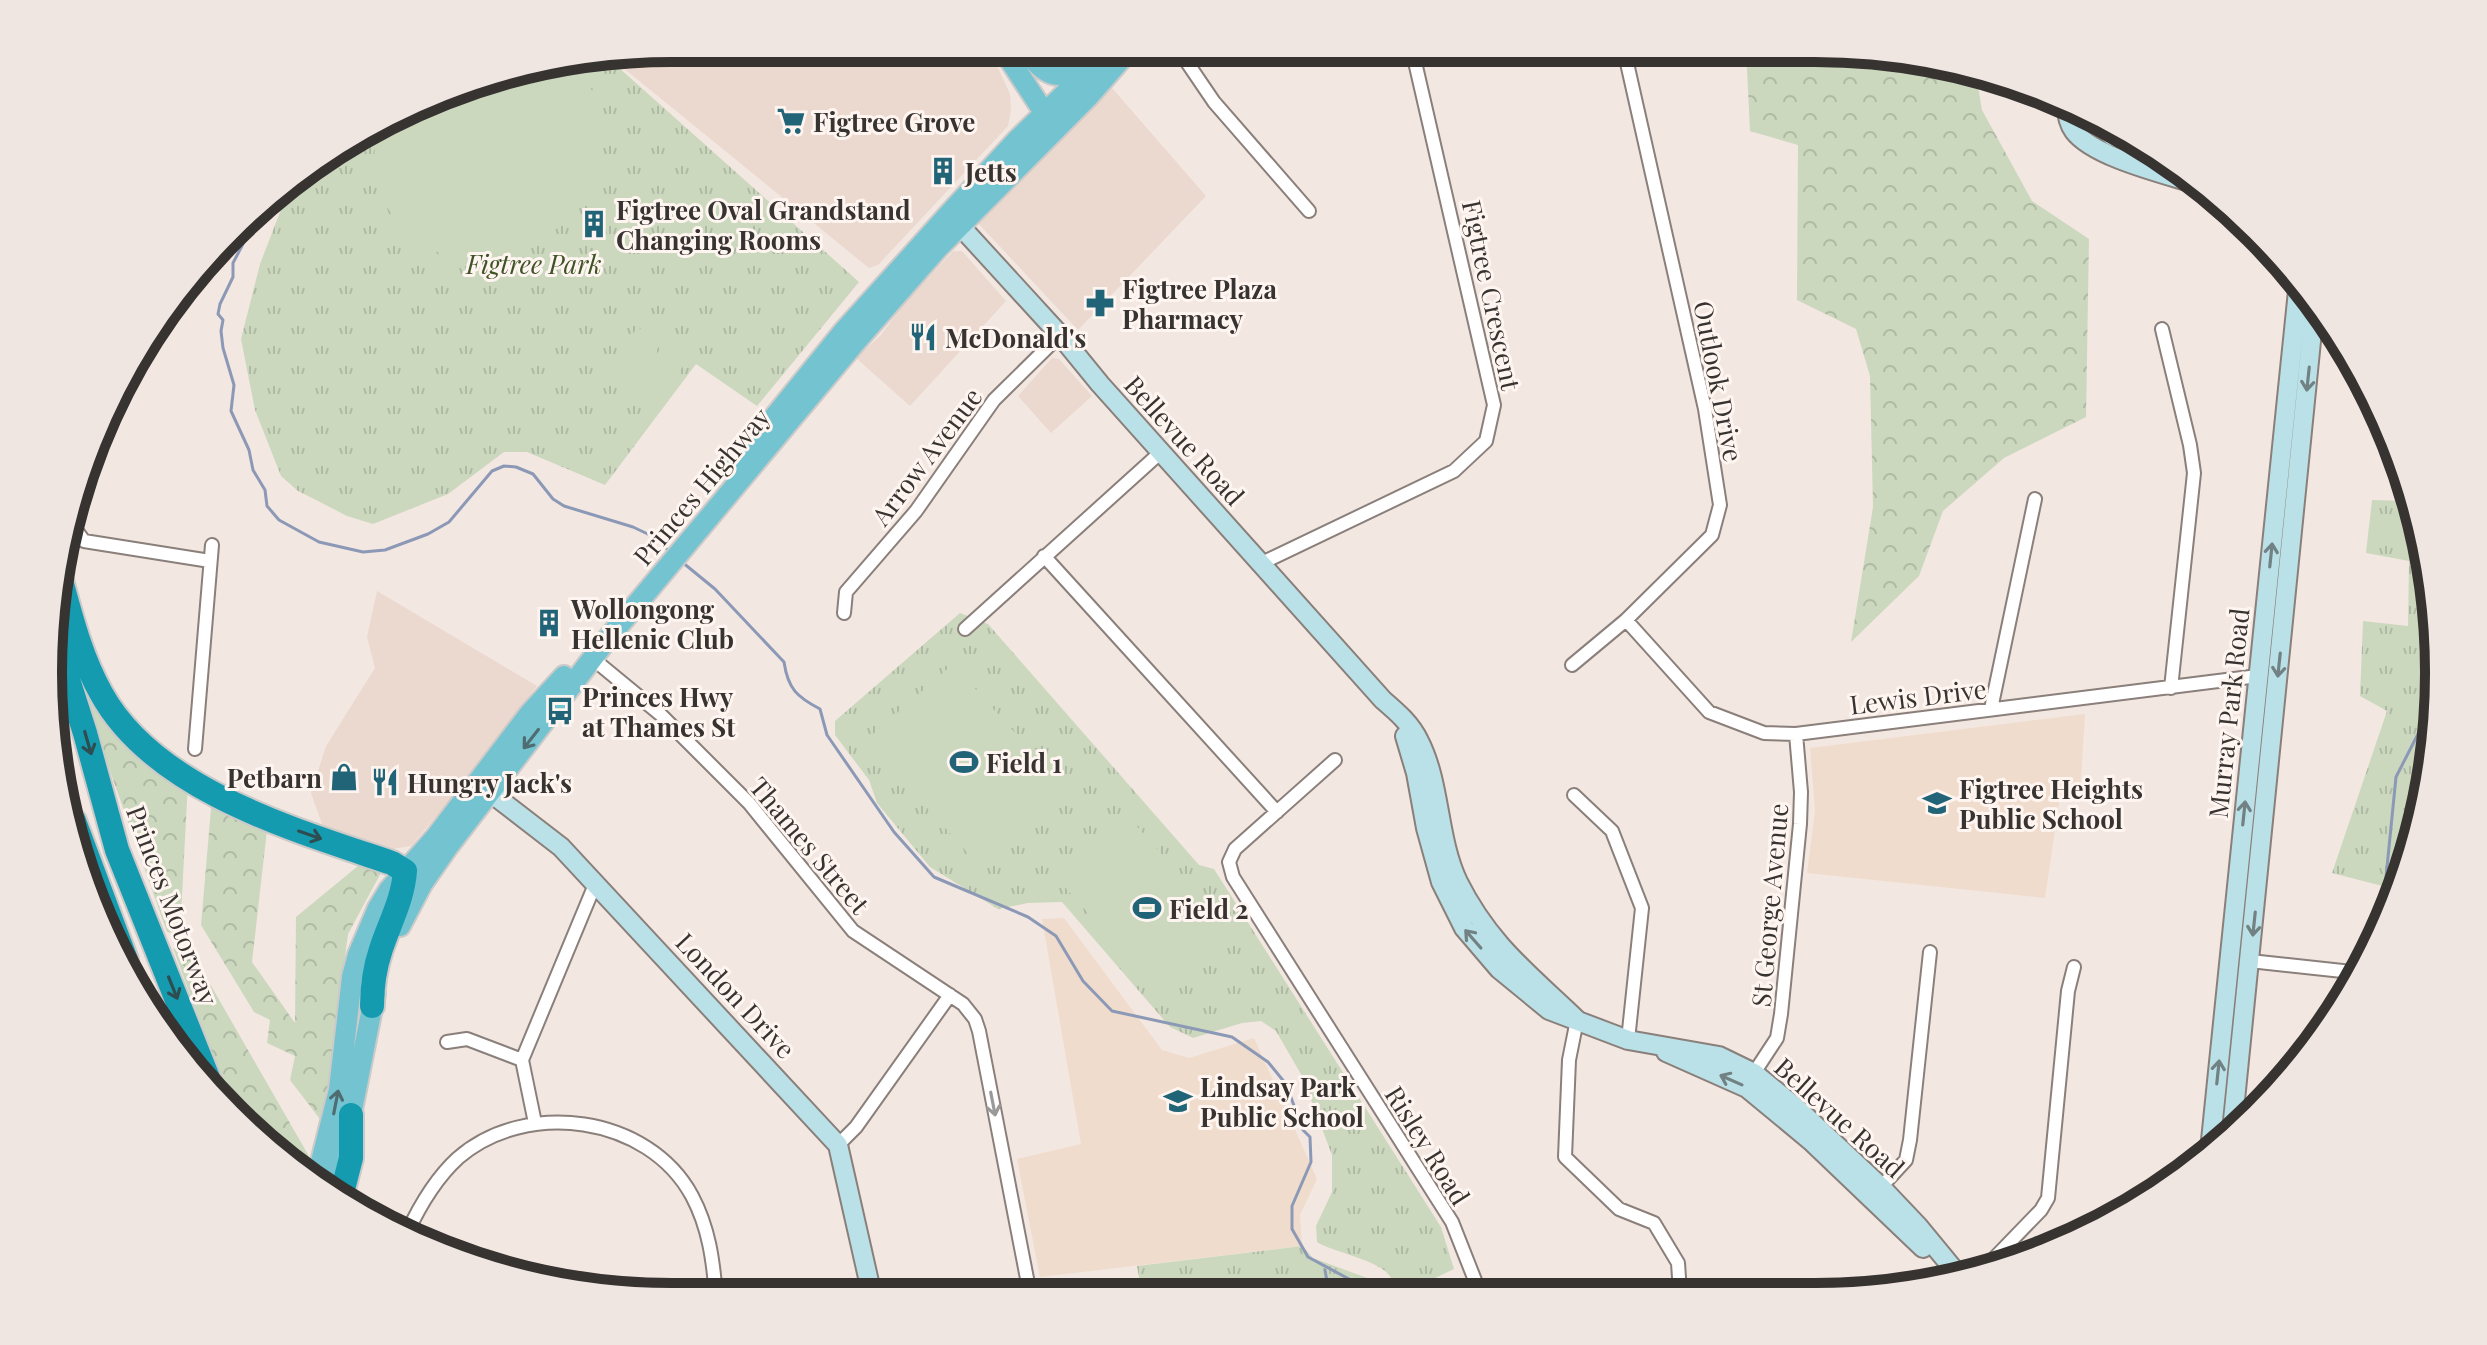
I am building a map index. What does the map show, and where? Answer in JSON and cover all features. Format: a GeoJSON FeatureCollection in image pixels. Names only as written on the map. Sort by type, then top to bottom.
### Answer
{"type":"FeatureCollection","features":[{"type":"Feature","properties":{"kind":"highway"},"geometry":{"type":"LineString","coordinates":[[66,600],[75,633],[102,696],[130,731],[163,762],[198,785],[263,816],[392,863],[405,871],[404,890],[380,950],[372,1006]]}},
{"type":"Feature","properties":{"kind":"highway","name":"Princes Motorway"},"geometry":{"type":"LineString","coordinates":[[62,663],[117,850],[200,1059]]}},
{"type":"Feature","properties":{"kind":"highway"},"geometry":{"type":"LineString","coordinates":[[344,1187],[351,1158],[351,1115]]}},
{"type":"Feature","properties":{"kind":"main road"},"geometry":{"type":"LineString","coordinates":[[1010,62],[1025,86],[1054,118]]}},
{"type":"Feature","properties":{"kind":"main road"},"geometry":{"type":"LineString","coordinates":[[1023,62],[1054,118]]}},
{"type":"Feature","properties":{"kind":"main road"},"geometry":{"type":"LineString","coordinates":[[1035,62],[1042,71],[1058,74],[1073,70],[1082,62]]}},
{"type":"Feature","properties":{"kind":"main road","name":"Princes Highway"},"geometry":{"type":"LineString","coordinates":[[955,220],[1016,141],[1054,118],[1100,62]]}},
{"type":"Feature","properties":{"kind":"main road","name":"Princes Highway"},"geometry":{"type":"LineString","coordinates":[[319,1170],[339,1090],[349,1000],[358,955],[378,908],[405,871],[484,787],[592,658],[834,342],[1054,118],[1116,62]]}},
{"type":"Feature","properties":{"kind":"main road"},"geometry":{"type":"LineString","coordinates":[[1016,141],[1027,102],[1025,86]]}},
{"type":"Feature","properties":{"kind":"main road","name":"Princes Highway"},"geometry":{"type":"LineString","coordinates":[[331,1178],[351,1115],[372,1006],[387,955],[409,907],[530,713],[664,563]]}},
{"type":"Feature","properties":{"kind":"street"},"geometry":{"type":"LineString","coordinates":[[1187,62],[1214,102],[1309,211]]}},
{"type":"Feature","properties":{"kind":"street","name":"Figtree Crescent"},"geometry":{"type":"LineString","coordinates":[[1262,563],[1454,471],[1486,441],[1494,405],[1415,62]]}},
{"type":"Feature","properties":{"kind":"street","name":"Outlook Drive"},"geometry":{"type":"LineString","coordinates":[[1572,665],[1626,620],[1712,535],[1720,505],[1705,409],[1627,62]]}},
{"type":"Feature","properties":{"kind":"street"},"geometry":{"type":"LineString","coordinates":[[2070,118],[2073,129],[2089,144],[2166,173]]}},
{"type":"Feature","properties":{"kind":"street","name":"Bellevue Road"},"geometry":{"type":"LineString","coordinates":[[955,220],[1383,700],[1408,740],[1437,868],[1464,928],[1499,969],[1549,1010],[1628,1040],[1719,1056],[1754,1073],[1799,1110],[1881,1187],[1952,1267]]}},
{"type":"Feature","properties":{"kind":"street","name":"Murray Park Road"},"geometry":{"type":"LineString","coordinates":[[2211,1136],[2297,299]]}},
{"type":"Feature","properties":{"kind":"street","name":"Murray Park Road"},"geometry":{"type":"LineString","coordinates":[[2234,1116],[2313,321]]}},
{"type":"Feature","properties":{"kind":"street"},"geometry":{"type":"LineString","coordinates":[[2162,329],[2194,473],[2171,688]]}},
{"type":"Feature","properties":{"kind":"street","name":"Arrow Avenue"},"geometry":{"type":"LineString","coordinates":[[844,613],[846,592],[916,511],[994,400],[1060,335]]}},
{"type":"Feature","properties":{"kind":"street"},"geometry":{"type":"LineString","coordinates":[[965,629],[1161,452]]}},
{"type":"Feature","properties":{"kind":"street"},"geometry":{"type":"LineString","coordinates":[[1991,709],[2035,499]]}},
{"type":"Feature","properties":{"kind":"street"},"geometry":{"type":"LineString","coordinates":[[79,533],[84,541],[210,561]]}},
{"type":"Feature","properties":{"kind":"street"},"geometry":{"type":"LineString","coordinates":[[195,749],[212,545]]}},
{"type":"Feature","properties":{"kind":"street"},"geometry":{"type":"LineString","coordinates":[[1044,556],[1277,812],[1335,760]]}},
{"type":"Feature","properties":{"kind":"street","name":"Lewis Drive"},"geometry":{"type":"LineString","coordinates":[[1626,620],[1709,712],[1764,733],[1796,734],[2258,676]]}},
{"type":"Feature","properties":{"kind":"street","name":"Thames Street"},"geometry":{"type":"LineString","coordinates":[[592,658],[660,714],[749,803],[853,931],[950,995],[970,1012],[978,1027],[1028,1283]]}},
{"type":"Feature","properties":{"kind":"street","name":"St George Avenue"},"geometry":{"type":"LineString","coordinates":[[1754,1073],[1777,1038],[1781,1014],[1800,824],[1801,792],[1796,734]]}},
{"type":"Feature","properties":{"kind":"street","name":"London Drive"},"geometry":{"type":"LineString","coordinates":[[484,787],[561,847],[596,882],[838,1145],[869,1283]]}},
{"type":"Feature","properties":{"kind":"street"},"geometry":{"type":"LineString","coordinates":[[1574,795],[1612,831],[1642,908],[1628,1040]]}},
{"type":"Feature","properties":{"kind":"street","name":"Risley Road"},"geometry":{"type":"LineString","coordinates":[[1277,812],[1235,849],[1229,862],[1233,877],[1452,1222],[1476,1283]]}},
{"type":"Feature","properties":{"kind":"street"},"geometry":{"type":"LineString","coordinates":[[535,1123],[522,1060],[596,882]]}},
{"type":"Feature","properties":{"kind":"street"},"geometry":{"type":"LineString","coordinates":[[1881,1187],[1906,1160],[1930,952]]}},
{"type":"Feature","properties":{"kind":"street"},"geometry":{"type":"LineString","coordinates":[[2250,961],[2347,971]]}},
{"type":"Feature","properties":{"kind":"street"},"geometry":{"type":"LineString","coordinates":[[1998,1255],[2041,1210],[2048,1198],[2068,991],[2074,967]]}},
{"type":"Feature","properties":{"kind":"street"},"geometry":{"type":"LineString","coordinates":[[838,1145],[856,1127],[950,995]]}},
{"type":"Feature","properties":{"kind":"street"},"geometry":{"type":"LineString","coordinates":[[1577,1020],[1569,1060],[1565,1157],[1619,1209],[1654,1223],[1678,1263],[1679,1283]]}},
{"type":"Feature","properties":{"kind":"street"},"geometry":{"type":"LineString","coordinates":[[447,1042],[467,1039],[522,1060]]}},
{"type":"Feature","properties":{"kind":"street","name":"Bellevue Road"},"geometry":{"type":"LineString","coordinates":[[1655,1046],[1747,1088],[1811,1141],[1946,1268]]}},
{"type":"Feature","properties":{"kind":"street"},"geometry":{"type":"LineString","coordinates":[[411,1224],[438,1178],[460,1156],[508,1131],[535,1123],[566,1122],[599,1127],[624,1136],[658,1156],[691,1193],[707,1228],[714,1283]]}},
{"type":"Feature","properties":{"kind":"shaded area"},"geometry":{"type":"Polygon","coordinates":[[[995,62],[1010,94],[1008,126],[878,265],[869,268],[619,64],[995,62]]]}},
{"type":"Feature","properties":{"kind":"shaded area"},"geometry":{"type":"Polygon","coordinates":[[[1112,88],[1206,196],[1078,330],[976,221],[1112,88]]]}},
{"type":"Feature","properties":{"kind":"shaded area"},"geometry":{"type":"Polygon","coordinates":[[[953,251],[962,251],[1006,301],[910,406],[856,358],[881,335],[903,305],[953,251]]]}},
{"type":"Feature","properties":{"kind":"shaded area"},"geometry":{"type":"Polygon","coordinates":[[[1052,358],[1059,359],[1092,396],[1051,433],[1018,396],[1052,358]]]}},
{"type":"Feature","properties":{"kind":"shaded area"},"geometry":{"type":"Polygon","coordinates":[[[377,591],[537,686],[456,793],[411,846],[393,849],[323,827],[311,793],[326,746],[375,668],[367,637],[377,591]]]}},
{"type":"Feature","properties":{"kind":"shaded area","name":"Figtree Heights Public School"},"geometry":{"type":"Polygon","coordinates":[[[2085,714],[2080,794],[2060,796],[2045,898],[1807,873],[1815,811],[1810,748],[2085,714]]]}},
{"type":"Feature","properties":{"kind":"shaded area","name":"Lindsay Park Public School"},"geometry":{"type":"Polygon","coordinates":[[[1064,918],[1162,1050],[1189,1058],[1254,1038],[1317,1179],[1300,1215],[1302,1246],[1040,1277],[1017,1159],[1081,1144],[1042,919],[1064,918]]]}},
{"type":"Feature","properties":{"kind":"green space"},"geometry":{"type":"Polygon","coordinates":[[[1747,62],[1854,63],[1894,67],[1978,84],[1982,110],[2032,201],[2089,239],[2086,417],[2004,458],[1943,511],[1919,576],[1851,642],[1873,507],[1870,376],[1856,329],[1797,300],[1798,145],[1750,131],[1747,62]]]}},
{"type":"Feature","properties":{"kind":"green space","name":"Figtree Park"},"geometry":{"type":"Polygon","coordinates":[[[615,65],[859,282],[757,406],[696,364],[605,485],[527,452],[504,452],[448,494],[373,524],[347,516],[298,491],[281,476],[255,410],[241,339],[260,264],[284,202],[367,144],[439,108],[476,94],[553,74],[615,65]]]}},
{"type":"Feature","properties":{"kind":"green space"},"geometry":{"type":"Polygon","coordinates":[[[577,70],[596,102],[600,145],[587,187],[562,223],[527,250],[486,262],[443,254],[399,223],[380,192],[375,168],[376,139],[402,125],[476,94],[577,70]]]}},
{"type":"Feature","properties":{"kind":"green space"},"geometry":{"type":"Polygon","coordinates":[[[637,327],[662,341],[633,392],[607,378],[637,327]]]}},
{"type":"Feature","properties":{"kind":"green space"},"geometry":{"type":"Polygon","coordinates":[[[664,342],[689,356],[659,407],[634,393],[664,342]]]}},
{"type":"Feature","properties":{"kind":"green space"},"geometry":{"type":"Polygon","coordinates":[[[2372,500],[2400,501],[2413,553],[2424,633],[2424,712],[2420,752],[2404,831],[2386,887],[2332,873],[2387,711],[2360,696],[2363,621],[2408,626],[2409,561],[2366,553],[2372,500]]]}},
{"type":"Feature","properties":{"kind":"green space"},"geometry":{"type":"Polygon","coordinates":[[[960,613],[988,624],[1199,865],[1214,869],[1441,1227],[1454,1269],[1425,1283],[1393,1283],[1383,1269],[1317,1242],[1316,1226],[1332,1192],[1332,1155],[1302,1076],[1276,1031],[1261,1021],[1242,1023],[1193,1038],[1170,1027],[1062,902],[1028,903],[998,909],[930,867],[877,803],[869,780],[835,735],[835,721],[960,613]]]}},
{"type":"Feature","properties":{"kind":"green space","name":"Field 1"},"geometry":{"type":"Polygon","coordinates":[[[953,664],[1061,784],[975,861],[866,740],[953,664]]]}},
{"type":"Feature","properties":{"kind":"green space"},"geometry":{"type":"Polygon","coordinates":[[[92,685],[188,782],[180,934],[167,932],[81,689],[92,685]]]}},
{"type":"Feature","properties":{"kind":"green space"},"geometry":{"type":"Polygon","coordinates":[[[212,797],[268,821],[252,962],[295,1023],[296,917],[364,861],[383,869],[348,934],[323,1123],[290,1080],[295,1056],[267,1043],[270,1020],[254,1012],[201,925],[212,797]]]}},
{"type":"Feature","properties":{"kind":"green space","name":"Field 2"},"geometry":{"type":"Polygon","coordinates":[[[1133,822],[1231,932],[1161,994],[1062,884],[1133,822]]]}},
{"type":"Feature","properties":{"kind":"green space"},"geometry":{"type":"Polygon","coordinates":[[[173,948],[185,949],[198,963],[310,1158],[308,1162],[270,1131],[224,1085],[173,948]]]}},
{"type":"Feature","properties":{"kind":"green space"},"geometry":{"type":"Polygon","coordinates":[[[1302,1246],[1313,1258],[1378,1283],[1140,1283],[1137,1266],[1302,1246]]]}},
{"type":"Feature","properties":{"kind":"waterway"},"geometry":{"type":"LineString","coordinates":[[252,231],[253,234],[244,242],[233,263],[233,277],[218,314],[223,320],[223,348],[234,385],[231,411],[249,450],[253,470],[265,490],[267,506],[279,520],[319,542],[363,552],[385,550],[428,534],[449,522],[492,471],[504,466],[533,474],[553,499],[564,506],[633,527],[654,537],[670,552]]}},
{"type":"Feature","properties":{"kind":"waterway"},"geometry":{"type":"LineString","coordinates":[[682,562],[715,589],[784,662],[795,691],[820,709],[827,735],[894,832],[934,877],[1028,917],[1056,936],[1083,981],[1112,1011],[1232,1037],[1268,1062],[1286,1084],[1303,1130],[1310,1137],[1311,1162],[1292,1206],[1292,1229],[1308,1257],[1356,1283]]}},
{"type":"Feature","properties":{"kind":"waterway"},"geometry":{"type":"LineString","coordinates":[[2421,739],[2419,732],[2423,719]]}},
{"type":"Feature","properties":{"kind":"waterway"},"geometry":{"type":"LineString","coordinates":[[2385,890],[2396,777],[2419,732]]}},
{"type":"Feature","properties":{"kind":"waterway"},"geometry":{"type":"LineString","coordinates":[[1325,1270],[1327,1283]]}},
{"type":"Feature","properties":{"kind":"place","name":"Figtree Grove"},"geometry":{"type":"Point","coordinates":[791,121]}},
{"type":"Feature","properties":{"kind":"place","name":"Jetts"},"geometry":{"type":"Point","coordinates":[943,171]}},
{"type":"Feature","properties":{"kind":"place","name":"Figtree Oval Grandstand Changing Rooms"},"geometry":{"type":"Point","coordinates":[594,224]}},
{"type":"Feature","properties":{"kind":"place","name":"Figtree Plaza Pharmacy"},"geometry":{"type":"Point","coordinates":[1100,303]}},
{"type":"Feature","properties":{"kind":"place","name":"McDonald's"},"geometry":{"type":"Point","coordinates":[923,337]}},
{"type":"Feature","properties":{"kind":"place","name":"Wollongong Hellenic Club"},"geometry":{"type":"Point","coordinates":[549,623]}},
{"type":"Feature","properties":{"kind":"place","name":"Princes Hwy at Thames St"},"geometry":{"type":"Point","coordinates":[560,711]}},
{"type":"Feature","properties":{"kind":"place","name":"Field 1"},"geometry":{"type":"Point","coordinates":[964,762]}},
{"type":"Feature","properties":{"kind":"place","name":"Petbarn"},"geometry":{"type":"Point","coordinates":[344,777]}},
{"type":"Feature","properties":{"kind":"place","name":"Hungry Jack's"},"geometry":{"type":"Point","coordinates":[385,782]}},
{"type":"Feature","properties":{"kind":"place","name":"Figtree Heights Public School"},"geometry":{"type":"Point","coordinates":[1937,803]}},
{"type":"Feature","properties":{"kind":"place","name":"Field 2"},"geometry":{"type":"Point","coordinates":[1147,908]}},
{"type":"Feature","properties":{"kind":"place","name":"Lindsay Park Public School"},"geometry":{"type":"Point","coordinates":[1178,1101]}}]}
